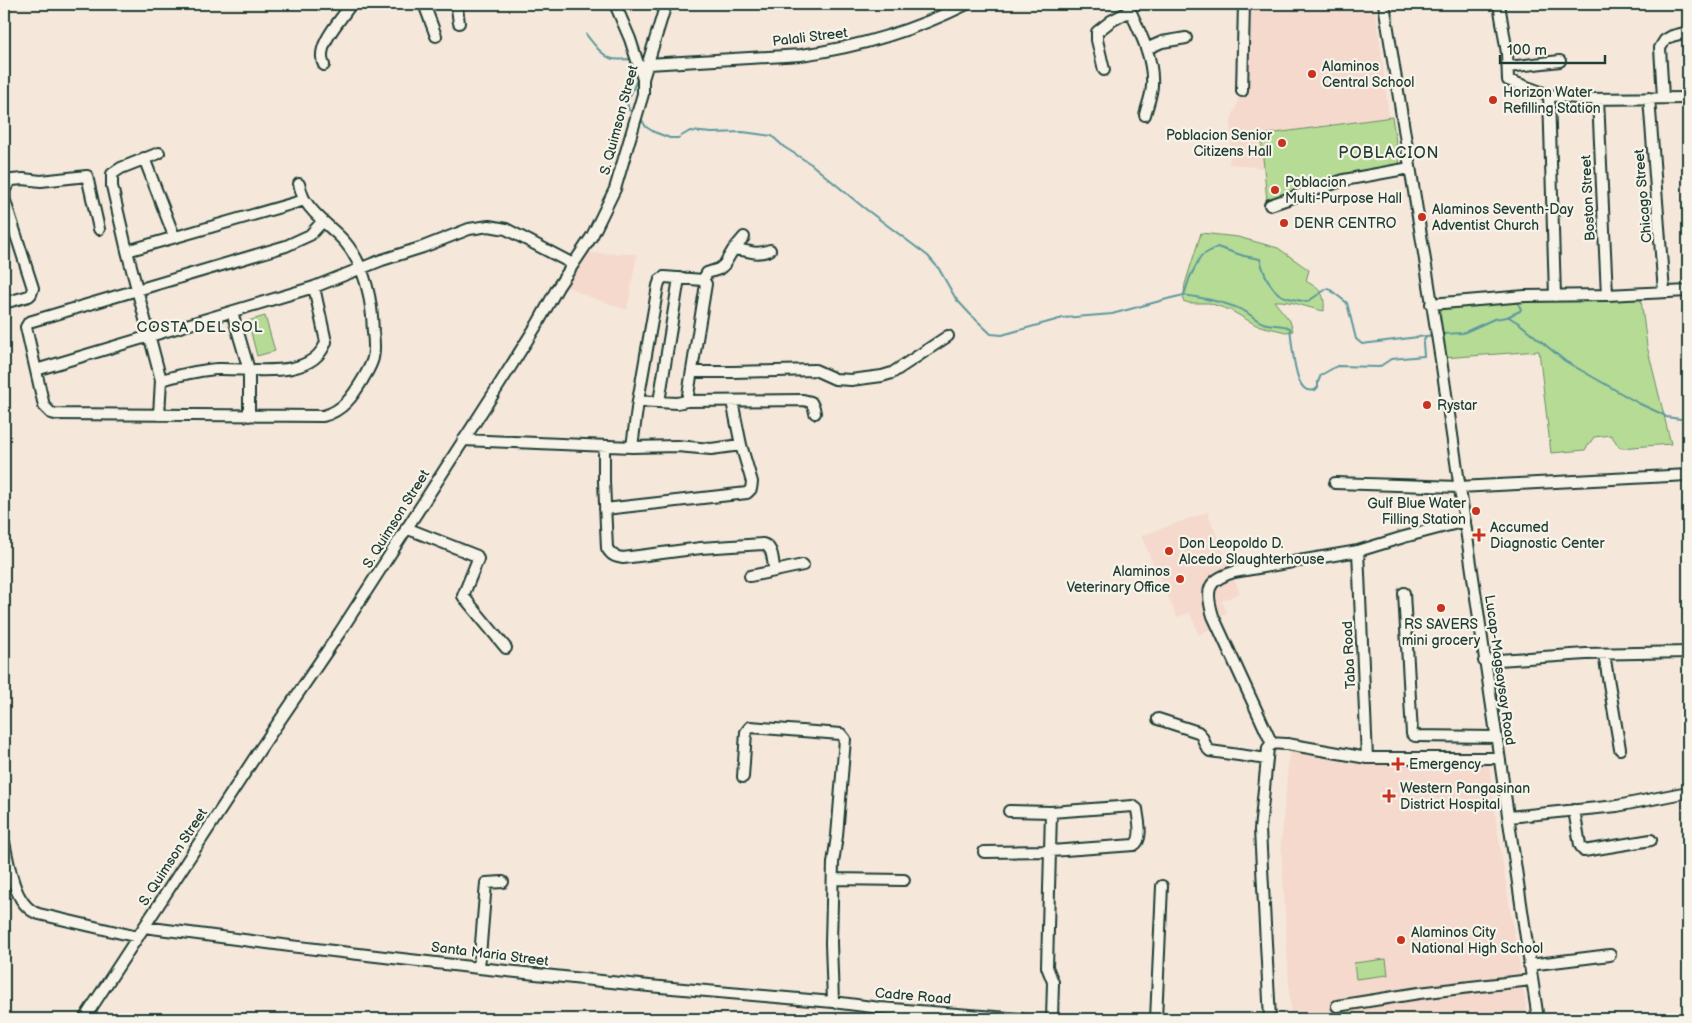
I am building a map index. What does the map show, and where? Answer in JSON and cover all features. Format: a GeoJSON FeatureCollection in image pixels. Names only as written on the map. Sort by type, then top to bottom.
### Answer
{"type":"FeatureCollection","features":[{"type":"Feature","properties":{"kind":"street"},"geometry":{"type":"LineString","coordinates":[[324,65],[321,56],[327,40],[351,4]]}},
{"type":"Feature","properties":{"kind":"street"},"geometry":{"type":"LineString","coordinates":[[424,4],[436,36]]}},
{"type":"Feature","properties":{"kind":"street"},"geometry":{"type":"LineString","coordinates":[[459,4],[457,8],[459,23]]}},
{"type":"Feature","properties":{"kind":"street"},"geometry":{"type":"LineString","coordinates":[[615,4],[630,39],[643,79]]}},
{"type":"Feature","properties":{"kind":"street","name":"S. Quimson Street"},"geometry":{"type":"LineString","coordinates":[[84,1019],[261,748],[340,632],[592,236],[615,189],[643,94],[643,79],[666,4]]}},
{"type":"Feature","properties":{"kind":"street"},"geometry":{"type":"LineString","coordinates":[[1242,91],[1244,4]]}},
{"type":"Feature","properties":{"kind":"street","name":"Lucap-Magsaysay Road"},"geometry":{"type":"LineString","coordinates":[[1384,4],[1441,360],[1538,1019]]}},
{"type":"Feature","properties":{"kind":"street"},"geometry":{"type":"LineString","coordinates":[[1499,4],[1508,67],[1508,80],[1548,95],[1585,99],[1688,98]]}},
{"type":"Feature","properties":{"kind":"street","name":"Palali Street"},"geometry":{"type":"LineString","coordinates":[[648,64],[824,52],[897,34],[959,5]]}},
{"type":"Feature","properties":{"kind":"street"},"geometry":{"type":"LineString","coordinates":[[1104,70],[1097,32],[1128,7],[1146,49],[1152,74],[1152,87],[1145,115]]}},
{"type":"Feature","properties":{"kind":"street"},"geometry":{"type":"LineString","coordinates":[[1664,97],[1660,48],[1665,40],[1688,32]]}},
{"type":"Feature","properties":{"kind":"street"},"geometry":{"type":"LineString","coordinates":[[1146,49],[1162,42],[1186,38]]}},
{"type":"Feature","properties":{"kind":"street"},"geometry":{"type":"LineString","coordinates":[[1508,67],[1560,61]]}},
{"type":"Feature","properties":{"kind":"street"},"geometry":{"type":"LineString","coordinates":[[1548,95],[1555,296]]}},
{"type":"Feature","properties":{"kind":"street","name":"Chicago Street"},"geometry":{"type":"LineString","coordinates":[[1649,98],[1664,292]]}},
{"type":"Feature","properties":{"kind":"street","name":"Boston Street"},"geometry":{"type":"LineString","coordinates":[[1598,99],[1607,295]]}},
{"type":"Feature","properties":{"kind":"street"},"geometry":{"type":"LineString","coordinates":[[159,153],[121,168],[112,174],[112,186],[126,251],[161,380],[159,415]]}},
{"type":"Feature","properties":{"kind":"street"},"geometry":{"type":"LineString","coordinates":[[144,158],[174,236]]}},
{"type":"Feature","properties":{"kind":"street"},"geometry":{"type":"LineString","coordinates":[[1270,205],[1344,180],[1410,168]]}},
{"type":"Feature","properties":{"kind":"street"},"geometry":{"type":"LineString","coordinates":[[4,303],[29,296],[34,288],[5,201],[5,188],[12,180],[41,181],[87,176],[99,229]]}},
{"type":"Feature","properties":{"kind":"street"},"geometry":{"type":"LineString","coordinates":[[299,184],[305,200],[322,222],[346,243],[362,269],[370,294],[374,348],[370,367],[352,396],[338,410],[323,416],[159,415],[51,413],[44,406],[26,328],[29,322],[286,246],[310,235],[322,222]]}},
{"type":"Feature","properties":{"kind":"street"},"geometry":{"type":"LineString","coordinates":[[126,251],[305,200]]}},
{"type":"Feature","properties":{"kind":"street"},"geometry":{"type":"LineString","coordinates":[[36,370],[314,287],[469,229],[489,226],[506,229],[573,264]]}},
{"type":"Feature","properties":{"kind":"street"},"geometry":{"type":"LineString","coordinates":[[703,280],[707,273],[724,265],[744,236]]}},
{"type":"Feature","properties":{"kind":"street"},"geometry":{"type":"LineString","coordinates":[[733,250],[740,249],[757,254],[770,250]]}},
{"type":"Feature","properties":{"kind":"street"},"geometry":{"type":"LineString","coordinates":[[632,447],[638,401],[660,280],[664,277],[703,280]]}},
{"type":"Feature","properties":{"kind":"street"},"geometry":{"type":"LineString","coordinates":[[659,402],[679,278]]}},
{"type":"Feature","properties":{"kind":"street"},"geometry":{"type":"LineString","coordinates":[[687,401],[706,286],[703,280]]}},
{"type":"Feature","properties":{"kind":"street"},"geometry":{"type":"LineString","coordinates":[[161,380],[190,372],[208,370],[249,370],[302,366],[319,355],[326,342],[314,287]]}},
{"type":"Feature","properties":{"kind":"street"},"geometry":{"type":"LineString","coordinates":[[1431,304],[1525,296],[1688,292]]}},
{"type":"Feature","properties":{"kind":"street"},"geometry":{"type":"LineString","coordinates":[[232,312],[249,370],[249,416]]}},
{"type":"Feature","properties":{"kind":"street"},"geometry":{"type":"LineString","coordinates":[[692,372],[815,370],[839,380],[876,377],[892,373],[948,336]]}},
{"type":"Feature","properties":{"kind":"street"},"geometry":{"type":"LineString","coordinates":[[638,401],[677,403],[687,401],[803,400],[811,402],[815,413]]}},
{"type":"Feature","properties":{"kind":"street"},"geometry":{"type":"LineString","coordinates":[[606,509],[747,493],[752,489],[752,482],[741,445],[732,401]]}},
{"type":"Feature","properties":{"kind":"street"},"geometry":{"type":"LineString","coordinates":[[463,440],[632,447],[677,446],[711,449],[741,445]]}},
{"type":"Feature","properties":{"kind":"street"},"geometry":{"type":"LineString","coordinates":[[604,446],[607,548],[610,554],[623,558],[701,548],[763,544],[771,550],[775,570]]}},
{"type":"Feature","properties":{"kind":"street"},"geometry":{"type":"LineString","coordinates":[[1335,483],[1459,487],[1688,475]]}},
{"type":"Feature","properties":{"kind":"street"},"geometry":{"type":"LineString","coordinates":[[1272,744],[1213,616],[1208,591],[1211,584],[1218,578],[1234,572],[1358,551],[1465,521]]}},
{"type":"Feature","properties":{"kind":"street"},"geometry":{"type":"LineString","coordinates":[[406,528],[477,556],[477,565],[463,596],[506,648]]}},
{"type":"Feature","properties":{"kind":"street","name":"Taba Road"},"geometry":{"type":"LineString","coordinates":[[1358,551],[1368,758]]}},
{"type":"Feature","properties":{"kind":"street"},"geometry":{"type":"LineString","coordinates":[[750,576],[803,565]]}},
{"type":"Feature","properties":{"kind":"street"},"geometry":{"type":"LineString","coordinates":[[1404,593],[1412,734],[1415,736],[1496,737]]}},
{"type":"Feature","properties":{"kind":"street"},"geometry":{"type":"LineString","coordinates":[[1484,661],[1604,654],[1688,652]]}},
{"type":"Feature","properties":{"kind":"street"},"geometry":{"type":"LineString","coordinates":[[1604,654],[1620,749]]}},
{"type":"Feature","properties":{"kind":"street"},"geometry":{"type":"LineString","coordinates":[[1158,719],[1198,732],[1203,736],[1207,749],[1210,751],[1267,759]]}},
{"type":"Feature","properties":{"kind":"street"},"geometry":{"type":"LineString","coordinates":[[743,777],[746,732],[750,727],[841,734],[846,742],[833,863],[831,943],[833,1002]]}},
{"type":"Feature","properties":{"kind":"street"},"geometry":{"type":"LineString","coordinates":[[1270,1019],[1260,830],[1268,748],[1272,744],[1287,744],[1368,758],[1499,758]]}},
{"type":"Feature","properties":{"kind":"street"},"geometry":{"type":"LineString","coordinates":[[1508,817],[1617,806],[1688,792]]}},
{"type":"Feature","properties":{"kind":"street"},"geometry":{"type":"LineString","coordinates":[[984,852],[1051,851],[1134,845],[1140,838],[1138,809],[1135,806],[1051,812],[1009,811]]}},
{"type":"Feature","properties":{"kind":"street"},"geometry":{"type":"LineString","coordinates":[[1574,810],[1580,845],[1584,851],[1651,840]]}},
{"type":"Feature","properties":{"kind":"street"},"geometry":{"type":"LineString","coordinates":[[1051,812],[1047,967],[1053,982],[1052,1019]]}},
{"type":"Feature","properties":{"kind":"street"},"geometry":{"type":"LineString","coordinates":[[4,842],[16,888],[27,908],[39,914],[138,937]]}},
{"type":"Feature","properties":{"kind":"street"},"geometry":{"type":"LineString","coordinates":[[833,879],[904,880]]}},
{"type":"Feature","properties":{"kind":"street"},"geometry":{"type":"LineString","coordinates":[[479,968],[486,883],[503,882]]}},
{"type":"Feature","properties":{"kind":"street"},"geometry":{"type":"LineString","coordinates":[[1156,1019],[1162,886]]}},
{"type":"Feature","properties":{"kind":"street","name":"Santa Maria Street"},"geometry":{"type":"LineString","coordinates":[[144,927],[479,968],[649,986],[833,1002]]}},
{"type":"Feature","properties":{"kind":"street"},"geometry":{"type":"LineString","coordinates":[[1529,965],[1610,955]]}},
{"type":"Feature","properties":{"kind":"street"},"geometry":{"type":"LineString","coordinates":[[1337,1006],[1428,992],[1531,980]]}},
{"type":"Feature","properties":{"kind":"street","name":"Cadre Road"},"geometry":{"type":"LineString","coordinates":[[833,1002],[880,1008],[1021,1019]]}},
{"type":"Feature","properties":{"kind":"shaded area","name":"Alaminos Central School"},"geometry":{"type":"Polygon","coordinates":[[[1242,4],[1375,4],[1389,117],[1262,135],[1264,168],[1229,164],[1231,120],[1238,102],[1242,4]]]}},
{"type":"Feature","properties":{"kind":"shaded area"},"geometry":{"type":"Polygon","coordinates":[[[575,253],[637,254],[627,310],[590,297],[557,282],[575,253]]]}},
{"type":"Feature","properties":{"kind":"shaded area"},"geometry":{"type":"Polygon","coordinates":[[[1207,512],[1240,593],[1222,601],[1227,613],[1211,620],[1214,627],[1199,635],[1190,613],[1177,617],[1141,536],[1207,512]]]}},
{"type":"Feature","properties":{"kind":"shaded area","name":"Alaminos City National High School"},"geometry":{"type":"Polygon","coordinates":[[[1290,744],[1366,757],[1488,755],[1497,828],[1528,1019],[1291,1019],[1281,843],[1290,744]]]}},
{"type":"Feature","properties":{"kind":"green space"},"geometry":{"type":"Polygon","coordinates":[[[1392,117],[1400,166],[1267,202],[1261,135],[1392,117]]]}},
{"type":"Feature","properties":{"kind":"green space"},"geometry":{"type":"Polygon","coordinates":[[[1201,233],[1238,237],[1278,248],[1309,270],[1306,281],[1323,296],[1324,311],[1293,303],[1274,301],[1290,321],[1293,331],[1286,332],[1256,325],[1230,310],[1209,303],[1189,303],[1183,301],[1185,284],[1201,233]]]}},
{"type":"Feature","properties":{"kind":"green space"},"geometry":{"type":"Polygon","coordinates":[[[1640,292],[1647,346],[1671,444],[1620,448],[1611,435],[1594,437],[1585,450],[1551,453],[1539,351],[1443,358],[1436,302],[1640,292]]]}},
{"type":"Feature","properties":{"kind":"green space"},"geometry":{"type":"Polygon","coordinates":[[[265,316],[275,351],[257,356],[248,321],[265,316]]]}},
{"type":"Feature","properties":{"kind":"green space"},"geometry":{"type":"Polygon","coordinates":[[[1386,959],[1388,975],[1356,979],[1354,963],[1386,959]]]}},
{"type":"Feature","properties":{"kind":"waterway"},"geometry":{"type":"LineString","coordinates":[[586,34],[606,56],[616,59],[629,59],[633,62]]}},
{"type":"Feature","properties":{"kind":"waterway"},"geometry":{"type":"LineString","coordinates":[[632,112],[629,110],[627,103],[638,77]]}},
{"type":"Feature","properties":{"kind":"waterway"},"geometry":{"type":"LineString","coordinates":[[640,117],[646,127],[670,138],[678,138],[690,131],[712,133],[743,132],[772,136],[784,147],[811,164],[863,207],[928,256],[939,269],[956,299],[991,334],[1002,335],[1063,318],[1112,314],[1184,295],[1190,277],[1201,256],[1217,247],[1260,259],[1269,283],[1275,291],[1285,297],[1307,302],[1328,288],[1347,303],[1356,339],[1362,344],[1434,335]]}},
{"type":"Feature","properties":{"kind":"waterway"},"geometry":{"type":"LineString","coordinates":[[1184,295],[1224,303],[1246,312],[1263,323],[1290,328],[1298,377],[1304,388],[1309,391],[1315,390],[1318,387],[1321,375],[1337,366],[1379,367],[1391,359],[1424,356],[1423,343],[1426,336]]}},
{"type":"Feature","properties":{"kind":"waterway"},"geometry":{"type":"LineString","coordinates":[[1576,300],[1588,301],[1591,299]]}},
{"type":"Feature","properties":{"kind":"waterway"},"geometry":{"type":"LineString","coordinates":[[1441,334],[1463,333],[1494,319],[1507,317],[1520,311],[1521,309],[1516,300]]}},
{"type":"Feature","properties":{"kind":"waterway"},"geometry":{"type":"LineString","coordinates":[[1509,317],[1565,361],[1666,417],[1688,420]]}},
{"type":"Feature","properties":{"kind":"place","name":"Alaminos Central School"},"geometry":{"type":"Point","coordinates":[1312,74]}},
{"type":"Feature","properties":{"kind":"place","name":"Horizon Water Refilling Station"},"geometry":{"type":"Point","coordinates":[1493,100]}},
{"type":"Feature","properties":{"kind":"place","name":"Poblacion Senior Citizens Hall"},"geometry":{"type":"Point","coordinates":[1282,143]}},
{"type":"Feature","properties":{"kind":"place","name":"Poblacion Multi-Purpose Hall"},"geometry":{"type":"Point","coordinates":[1275,190]}},
{"type":"Feature","properties":{"kind":"place","name":"Alaminos Seventh-Day Adventist Church"},"geometry":{"type":"Point","coordinates":[1422,217]}},
{"type":"Feature","properties":{"kind":"place","name":"DENR CENTRO"},"geometry":{"type":"Point","coordinates":[1284,223]}},
{"type":"Feature","properties":{"kind":"place","name":"Rystar"},"geometry":{"type":"Point","coordinates":[1427,405]}},
{"type":"Feature","properties":{"kind":"place","name":"Gulf Blue Water Filling Station"},"geometry":{"type":"Point","coordinates":[1476,511]}},
{"type":"Feature","properties":{"kind":"place","name":"Accumed Diagnostic Center"},"geometry":{"type":"Point","coordinates":[1479,535]}},
{"type":"Feature","properties":{"kind":"place","name":"Don Leopoldo D. Alcedo Slaughterhouse"},"geometry":{"type":"Point","coordinates":[1169,551]}},
{"type":"Feature","properties":{"kind":"place","name":"Alaminos Veterinary Office"},"geometry":{"type":"Point","coordinates":[1180,579]}},
{"type":"Feature","properties":{"kind":"place","name":"RS SAVERS mini grocery"},"geometry":{"type":"Point","coordinates":[1441,608]}},
{"type":"Feature","properties":{"kind":"place","name":"Emergency"},"geometry":{"type":"Point","coordinates":[1398,764]}},
{"type":"Feature","properties":{"kind":"place","name":"Western Pangasinan District Hospital"},"geometry":{"type":"Point","coordinates":[1389,796]}},
{"type":"Feature","properties":{"kind":"place","name":"Alaminos City National High School"},"geometry":{"type":"Point","coordinates":[1401,940]}},
{"type":"Feature","properties":{"kind":"district","name":"POBLACION"},"geometry":{"type":"Point","coordinates":[1389,153]}},
{"type":"Feature","properties":{"kind":"district","name":"COSTA DEL SOL"},"geometry":{"type":"Point","coordinates":[200,327]}}]}
